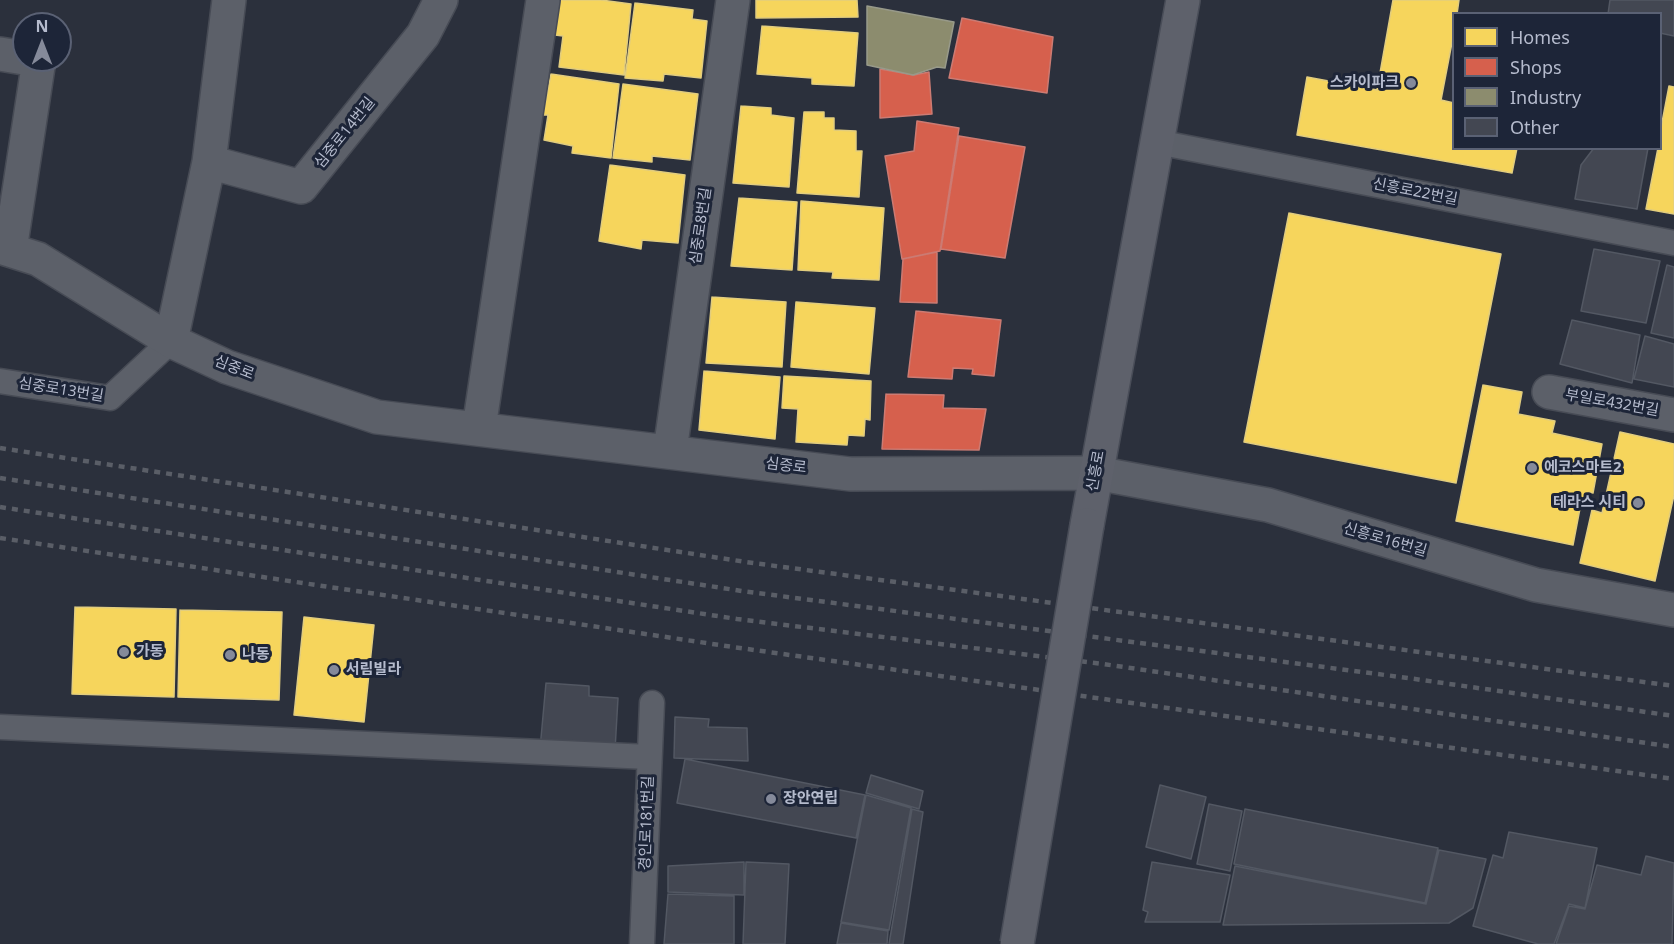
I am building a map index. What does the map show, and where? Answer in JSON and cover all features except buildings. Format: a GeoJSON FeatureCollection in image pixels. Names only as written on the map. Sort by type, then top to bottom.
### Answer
{"type":"FeatureCollection","features":[{"type":"Feature","properties":{"kind":"main road","name":"신흥로"},"geometry":{"type":"LineString","coordinates":[[1017,944],[1096,473],[1183,0]]}},
{"type":"Feature","properties":{"kind":"street"},"geometry":{"type":"LineString","coordinates":[[171,341],[209,162],[229,0]]}},
{"type":"Feature","properties":{"kind":"street","name":"심중로14번길"},"geometry":{"type":"LineString","coordinates":[[209,162],[301,187],[423,35],[441,0]]}},
{"type":"Feature","properties":{"kind":"street"},"geometry":{"type":"LineString","coordinates":[[479,428],[543,0]]}},
{"type":"Feature","properties":{"kind":"street","name":"심중로8번길"},"geometry":{"type":"LineString","coordinates":[[670,452],[733,0]]}},
{"type":"Feature","properties":{"kind":"street","name":"심중로"},"geometry":{"type":"LineString","coordinates":[[38,72],[5,249],[39,259],[171,341],[227,368],[377,417],[850,474],[1096,473]]}},
{"type":"Feature","properties":{"kind":"street","name":"부일로432번길"},"geometry":{"type":"LineString","coordinates":[[1549,392],[1674,415]]}},
{"type":"Feature","properties":{"kind":"street","name":"신흥로16번길"},"geometry":{"type":"LineString","coordinates":[[1096,473],[1268,505],[1536,585],[1674,610]]}},
{"type":"Feature","properties":{"kind":"lane","name":"신흥로22번길"},"geometry":{"type":"LineString","coordinates":[[1157,142],[1674,243]]}},
{"type":"Feature","properties":{"kind":"lane","name":"심중로13번길"},"geometry":{"type":"LineString","coordinates":[[0,381],[110,399],[171,341]]}},
{"type":"Feature","properties":{"kind":"lane","name":"경인로181번길"},"geometry":{"type":"LineString","coordinates":[[642,944],[652,703]]}},
{"type":"Feature","properties":{"kind":"lane"},"geometry":{"type":"LineString","coordinates":[[0,727],[650,757]]}},
{"type":"Feature","properties":{"kind":"railway"},"geometry":{"type":"LineString","coordinates":[[0,448],[746,562],[1674,686]]}},
{"type":"Feature","properties":{"kind":"railway"},"geometry":{"type":"LineString","coordinates":[[0,478],[742,591],[1408,678],[1674,716]]}},
{"type":"Feature","properties":{"kind":"railway"},"geometry":{"type":"LineString","coordinates":[[0,507],[737,619],[1103,664],[1674,747]]}},
{"type":"Feature","properties":{"kind":"railway"},"geometry":{"type":"LineString","coordinates":[[0,538],[733,647],[1674,779]]}},
{"type":"Feature","properties":{"kind":"place","name":"스카이파크"},"geometry":{"type":"Point","coordinates":[1411,83]}},
{"type":"Feature","properties":{"kind":"place","name":"에코스마트2"},"geometry":{"type":"Point","coordinates":[1532,468]}},
{"type":"Feature","properties":{"kind":"place","name":"테라스 시티"},"geometry":{"type":"Point","coordinates":[1638,503]}},
{"type":"Feature","properties":{"kind":"place","name":"가동"},"geometry":{"type":"Point","coordinates":[124,652]}},
{"type":"Feature","properties":{"kind":"place","name":"나동"},"geometry":{"type":"Point","coordinates":[230,655]}},
{"type":"Feature","properties":{"kind":"place","name":"서림빌라"},"geometry":{"type":"Point","coordinates":[334,670]}},
{"type":"Feature","properties":{"kind":"place","name":"장안연립"},"geometry":{"type":"Point","coordinates":[771,799]}}]}
